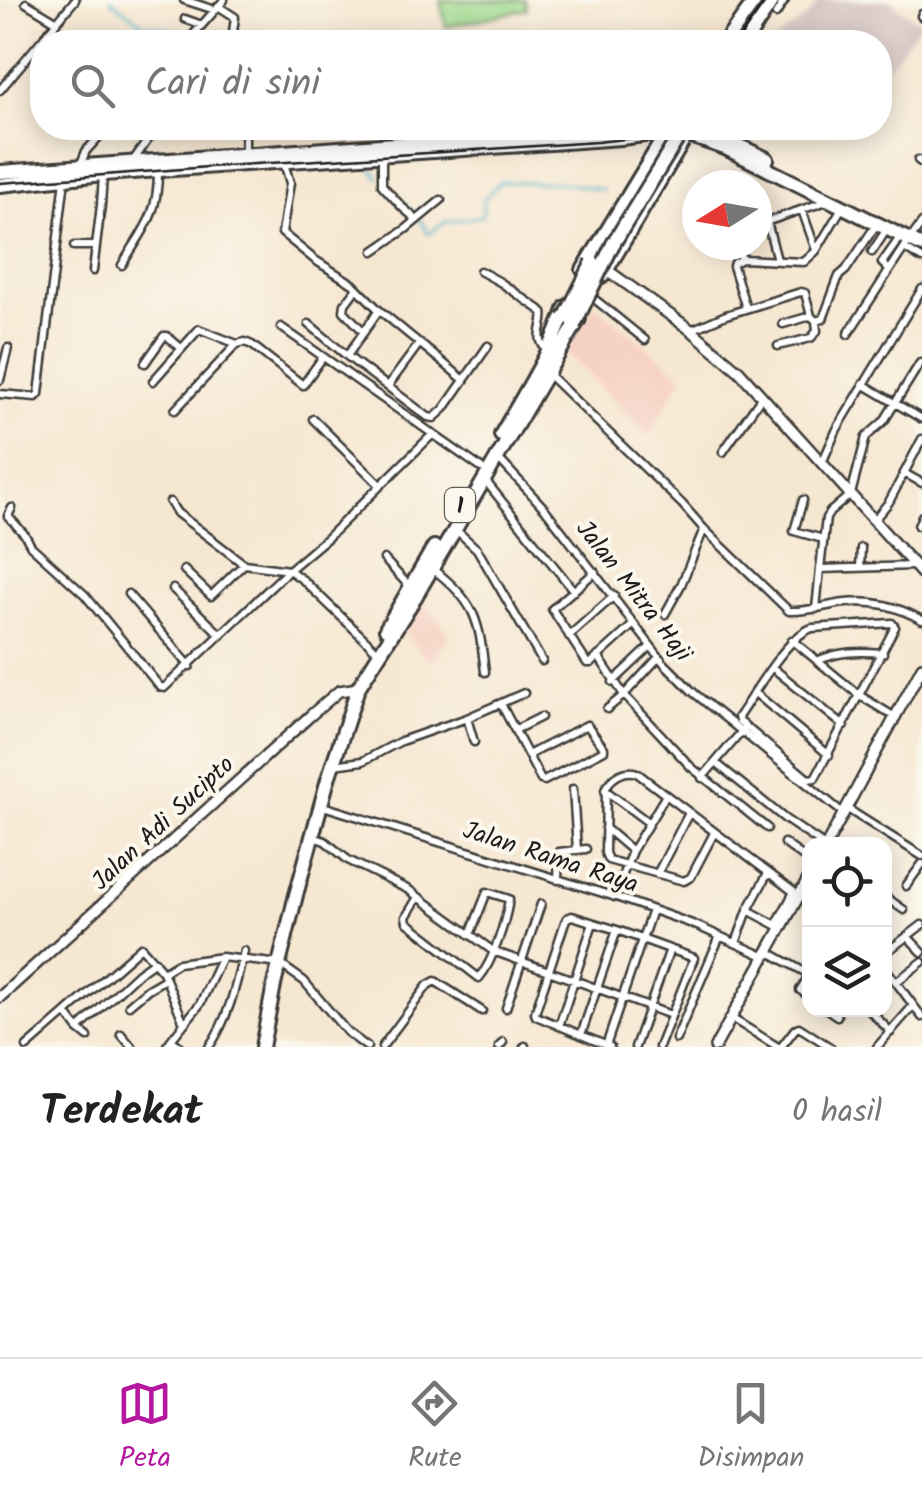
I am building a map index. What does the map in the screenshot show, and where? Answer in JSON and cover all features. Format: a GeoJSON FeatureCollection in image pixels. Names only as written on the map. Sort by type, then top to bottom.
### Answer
{"type":"FeatureCollection","features":[{"type":"Feature","properties":{"kind":"highway"},"geometry":{"type":"LineString","coordinates":[[741,30],[771,3]]}},
{"type":"Feature","properties":{"kind":"highway"},"geometry":{"type":"LineString","coordinates":[[752,30],[771,3]]}},
{"type":"Feature","properties":{"kind":"highway"},"geometry":{"type":"LineString","coordinates":[[0,184],[382,155],[498,140]]}},
{"type":"Feature","properties":{"kind":"highway"},"geometry":{"type":"LineString","coordinates":[[0,172],[245,155],[567,140]]}},
{"type":"Feature","properties":{"kind":"highway"},"geometry":{"type":"LineString","coordinates":[[646,140],[651,144],[651,158],[666,170]]}},
{"type":"Feature","properties":{"kind":"highway","name":"1"},"geometry":{"type":"LineString","coordinates":[[569,322],[566,307],[590,256],[651,158],[669,140]]}},
{"type":"Feature","properties":{"kind":"highway","name":"1"},"geometry":{"type":"LineString","coordinates":[[262,1047],[312,839],[358,688],[358,672],[378,651],[410,587],[548,373],[604,244],[673,140]]}},
{"type":"Feature","properties":{"kind":"highway","name":"1"},"geometry":{"type":"LineString","coordinates":[[390,629],[432,568],[556,334],[592,297],[674,156],[678,140]]}},
{"type":"Feature","properties":{"kind":"highway"},"geometry":{"type":"LineString","coordinates":[[702,140],[914,238]]}},
{"type":"Feature","properties":{"kind":"highway"},"geometry":{"type":"LineString","coordinates":[[732,141],[914,238]]}},
{"type":"Feature","properties":{"kind":"highway"},"geometry":{"type":"LineString","coordinates":[[674,156],[706,142]]}},
{"type":"Feature","properties":{"kind":"street"},"geometry":{"type":"LineString","coordinates":[[49,30],[75,0]]}},
{"type":"Feature","properties":{"kind":"street"},"geometry":{"type":"LineString","coordinates":[[184,0],[219,5],[235,17],[233,30]]}},
{"type":"Feature","properties":{"kind":"street"},"geometry":{"type":"LineString","coordinates":[[26,3],[56,21]]}},
{"type":"Feature","properties":{"kind":"street"},"geometry":{"type":"LineString","coordinates":[[197,30],[219,5]]}},
{"type":"Feature","properties":{"kind":"street"},"geometry":{"type":"LineString","coordinates":[[186,19],[200,27]]}},
{"type":"Feature","properties":{"kind":"street"},"geometry":{"type":"LineString","coordinates":[[0,90],[30,52]]}},
{"type":"Feature","properties":{"kind":"street"},"geometry":{"type":"LineString","coordinates":[[0,67],[12,74]]}},
{"type":"Feature","properties":{"kind":"street"},"geometry":{"type":"LineString","coordinates":[[79,168],[96,140]]}},
{"type":"Feature","properties":{"kind":"street"},"geometry":{"type":"LineString","coordinates":[[132,162],[148,140]]}},
{"type":"Feature","properties":{"kind":"street"},"geometry":{"type":"LineString","coordinates":[[245,140],[245,155]]}},
{"type":"Feature","properties":{"kind":"street"},"geometry":{"type":"LineString","coordinates":[[382,155],[381,182],[418,219]]}},
{"type":"Feature","properties":{"kind":"street"},"geometry":{"type":"LineString","coordinates":[[284,163],[290,183],[282,234],[357,288],[463,378]]}},
{"type":"Feature","properties":{"kind":"street"},"geometry":{"type":"LineString","coordinates":[[122,265],[154,212],[158,172]]}},
{"type":"Feature","properties":{"kind":"street"},"geometry":{"type":"LineString","coordinates":[[93,270],[103,174]]}},
{"type":"Feature","properties":{"kind":"street"},"geometry":{"type":"LineString","coordinates":[[0,394],[38,394],[65,178]]}},
{"type":"Feature","properties":{"kind":"street"},"geometry":{"type":"LineString","coordinates":[[772,220],[830,199]]}},
{"type":"Feature","properties":{"kind":"street"},"geometry":{"type":"LineString","coordinates":[[374,252],[441,200]]}},
{"type":"Feature","properties":{"kind":"street"},"geometry":{"type":"LineString","coordinates":[[772,260],[804,262],[816,251],[844,206]]}},
{"type":"Feature","properties":{"kind":"street"},"geometry":{"type":"LineString","coordinates":[[802,210],[816,251]]}},
{"type":"Feature","properties":{"kind":"street"},"geometry":{"type":"LineString","coordinates":[[872,252],[882,225]]}},
{"type":"Feature","properties":{"kind":"street"},"geometry":{"type":"LineString","coordinates":[[783,324],[823,318],[839,276],[882,225]]}},
{"type":"Feature","properties":{"kind":"street"},"geometry":{"type":"LineString","coordinates":[[914,238],[922,258]]}},
{"type":"Feature","properties":{"kind":"street"},"geometry":{"type":"LineString","coordinates":[[887,268],[882,263],[914,238]]}},
{"type":"Feature","properties":{"kind":"street"},"geometry":{"type":"LineString","coordinates":[[848,334],[914,238]]}},
{"type":"Feature","properties":{"kind":"street"},"geometry":{"type":"LineString","coordinates":[[772,241],[777,260]]}},
{"type":"Feature","properties":{"kind":"street"},"geometry":{"type":"LineString","coordinates":[[74,246],[96,246]]}},
{"type":"Feature","properties":{"kind":"street"},"geometry":{"type":"LineString","coordinates":[[742,260],[734,266],[746,308]]}},
{"type":"Feature","properties":{"kind":"street"},"geometry":{"type":"LineString","coordinates":[[607,270],[691,330],[740,371],[918,570]]}},
{"type":"Feature","properties":{"kind":"street"},"geometry":{"type":"LineString","coordinates":[[480,271],[542,312],[539,333],[548,350]]}},
{"type":"Feature","properties":{"kind":"street"},"geometry":{"type":"LineString","coordinates":[[357,288],[344,310],[364,332]]}},
{"type":"Feature","properties":{"kind":"street"},"geometry":{"type":"LineString","coordinates":[[822,462],[863,384],[922,289]]}},
{"type":"Feature","properties":{"kind":"street"},"geometry":{"type":"LineString","coordinates":[[691,330],[746,308],[805,293],[816,331],[811,338],[778,346]]}},
{"type":"Feature","properties":{"kind":"street"},"geometry":{"type":"LineString","coordinates":[[592,297],[645,340]]}},
{"type":"Feature","properties":{"kind":"street"},"geometry":{"type":"LineString","coordinates":[[347,356],[379,310]]}},
{"type":"Feature","properties":{"kind":"street"},"geometry":{"type":"LineString","coordinates":[[308,324],[434,418],[488,346]]}},
{"type":"Feature","properties":{"kind":"street"},"geometry":{"type":"LineString","coordinates":[[541,326],[556,334]]}},
{"type":"Feature","properties":{"kind":"street"},"geometry":{"type":"LineString","coordinates":[[281,327],[483,473],[574,590]]}},
{"type":"Feature","properties":{"kind":"street"},"geometry":{"type":"LineString","coordinates":[[152,380],[199,329],[237,344],[252,345],[303,385],[323,357]]}},
{"type":"Feature","properties":{"kind":"street"},"geometry":{"type":"LineString","coordinates":[[145,363],[164,336],[182,348]]}},
{"type":"Feature","properties":{"kind":"street"},"geometry":{"type":"LineString","coordinates":[[175,410],[237,344]]}},
{"type":"Feature","properties":{"kind":"street"},"geometry":{"type":"LineString","coordinates":[[388,386],[419,344]]}},
{"type":"Feature","properties":{"kind":"street"},"geometry":{"type":"LineString","coordinates":[[0,380],[8,348]]}},
{"type":"Feature","properties":{"kind":"street"},"geometry":{"type":"LineString","coordinates":[[816,609],[826,518],[850,494],[866,437],[882,424],[920,363]]}},
{"type":"Feature","properties":{"kind":"street"},"geometry":{"type":"LineString","coordinates":[[548,373],[789,612],[876,602],[891,604],[922,620]]}},
{"type":"Feature","properties":{"kind":"street"},"geometry":{"type":"LineString","coordinates":[[863,384],[922,420]]}},
{"type":"Feature","properties":{"kind":"street"},"geometry":{"type":"LineString","coordinates":[[723,452],[762,395]]}},
{"type":"Feature","properties":{"kind":"street"},"geometry":{"type":"LineString","coordinates":[[313,419],[380,484]]}},
{"type":"Feature","properties":{"kind":"street"},"geometry":{"type":"LineString","coordinates":[[0,509],[31,546],[85,595],[160,686],[166,687],[433,434]]}},
{"type":"Feature","properties":{"kind":"street"},"geometry":{"type":"LineString","coordinates":[[874,520],[889,502],[922,439]]}},
{"type":"Feature","properties":{"kind":"street","name":"Jalan Mitra Haji"},"geometry":{"type":"LineString","coordinates":[[497,457],[545,509],[659,658],[694,693],[845,811],[922,856]]}},
{"type":"Feature","properties":{"kind":"street"},"geometry":{"type":"LineString","coordinates":[[904,473],[922,484]]}},
{"type":"Feature","properties":{"kind":"street"},"geometry":{"type":"LineString","coordinates":[[804,500],[794,530],[823,539]]}},
{"type":"Feature","properties":{"kind":"street"},"geometry":{"type":"LineString","coordinates":[[170,502],[177,514],[244,564],[288,570],[304,580],[378,651]]}},
{"type":"Feature","properties":{"kind":"street"},"geometry":{"type":"LineString","coordinates":[[8,516],[12,508]]}},
{"type":"Feature","properties":{"kind":"street"},"geometry":{"type":"LineString","coordinates":[[918,526],[922,516]]}},
{"type":"Feature","properties":{"kind":"street"},"geometry":{"type":"LineString","coordinates":[[454,528],[477,549],[542,661]]}},
{"type":"Feature","properties":{"kind":"street"},"geometry":{"type":"LineString","coordinates":[[665,614],[704,529]]}},
{"type":"Feature","properties":{"kind":"street"},"geometry":{"type":"LineString","coordinates":[[860,567],[862,548]]}},
{"type":"Feature","properties":{"kind":"street"},"geometry":{"type":"LineString","coordinates":[[384,559],[410,587]]}},
{"type":"Feature","properties":{"kind":"street"},"geometry":{"type":"LineString","coordinates":[[184,570],[212,596],[244,564]]}},
{"type":"Feature","properties":{"kind":"street"},"geometry":{"type":"LineString","coordinates":[[432,568],[473,611],[480,630],[485,672]]}},
{"type":"Feature","properties":{"kind":"street"},"geometry":{"type":"LineString","coordinates":[[820,569],[918,570]]}},
{"type":"Feature","properties":{"kind":"street"},"geometry":{"type":"LineString","coordinates":[[595,572],[552,609],[587,664],[634,624]]}},
{"type":"Feature","properties":{"kind":"street"},"geometry":{"type":"LineString","coordinates":[[172,589],[221,636]]}},
{"type":"Feature","properties":{"kind":"street"},"geometry":{"type":"LineString","coordinates":[[128,594],[190,666]]}},
{"type":"Feature","properties":{"kind":"street"},"geometry":{"type":"LineString","coordinates":[[569,636],[614,596]]}},
{"type":"Feature","properties":{"kind":"street"},"geometry":{"type":"LineString","coordinates":[[892,623],[894,626],[829,756],[815,778],[808,779],[738,721],[792,640],[801,631],[812,628],[892,623]]}},
{"type":"Feature","properties":{"kind":"street"},"geometry":{"type":"LineString","coordinates":[[792,640],[858,695],[895,717]]}},
{"type":"Feature","properties":{"kind":"street"},"geometry":{"type":"LineString","coordinates":[[613,682],[650,646]]}},
{"type":"Feature","properties":{"kind":"street"},"geometry":{"type":"LineString","coordinates":[[817,661],[832,654],[882,652]]}},
{"type":"Feature","properties":{"kind":"street"},"geometry":{"type":"LineString","coordinates":[[598,656],[624,695],[702,778],[767,828]]}},
{"type":"Feature","properties":{"kind":"street"},"geometry":{"type":"LineString","coordinates":[[607,709],[659,658]]}},
{"type":"Feature","properties":{"kind":"street"},"geometry":{"type":"LineString","coordinates":[[829,837],[922,667]]}},
{"type":"Feature","properties":{"kind":"street"},"geometry":{"type":"LineString","coordinates":[[773,668],[844,726]]}},
{"type":"Feature","properties":{"kind":"street","name":"Jalan Adi Sucipto"},"geometry":{"type":"LineString","coordinates":[[0,996],[311,715],[339,691],[358,688]]}},
{"type":"Feature","properties":{"kind":"street"},"geometry":{"type":"LineString","coordinates":[[332,765],[358,763],[408,738],[524,693]]}},
{"type":"Feature","properties":{"kind":"street"},"geometry":{"type":"LineString","coordinates":[[755,693],[829,756]]}},
{"type":"Feature","properties":{"kind":"street"},"geometry":{"type":"LineString","coordinates":[[501,704],[541,780],[604,748],[587,725],[528,755]]}},
{"type":"Feature","properties":{"kind":"street"},"geometry":{"type":"LineString","coordinates":[[515,730],[541,717]]}},
{"type":"Feature","properties":{"kind":"street"},"geometry":{"type":"LineString","coordinates":[[467,718],[474,742]]}},
{"type":"Feature","properties":{"kind":"street"},"geometry":{"type":"LineString","coordinates":[[702,778],[742,730]]}},
{"type":"Feature","properties":{"kind":"street"},"geometry":{"type":"LineString","coordinates":[[716,762],[785,819],[814,837]]}},
{"type":"Feature","properties":{"kind":"street"},"geometry":{"type":"LineString","coordinates":[[714,833],[688,880],[678,882],[626,866],[605,857],[605,790],[612,778],[631,771],[637,773],[794,892],[778,924],[748,910]]}},
{"type":"Feature","properties":{"kind":"street"},"geometry":{"type":"LineString","coordinates":[[558,880],[560,852],[582,850],[573,788]]}},
{"type":"Feature","properties":{"kind":"street"},"geometry":{"type":"LineString","coordinates":[[605,790],[650,824]]}},
{"type":"Feature","properties":{"kind":"street"},"geometry":{"type":"LineString","coordinates":[[617,898],[632,851],[666,796]]}},
{"type":"Feature","properties":{"kind":"street","name":"Jalan Rama Raya"},"geometry":{"type":"LineString","coordinates":[[322,805],[652,910],[802,971]]}},
{"type":"Feature","properties":{"kind":"street"},"geometry":{"type":"LineString","coordinates":[[657,874],[690,813]]}},
{"type":"Feature","properties":{"kind":"street"},"geometry":{"type":"LineString","coordinates":[[605,828],[632,851]]}},
{"type":"Feature","properties":{"kind":"street"},"geometry":{"type":"LineString","coordinates":[[312,839],[325,842],[334,851],[418,897],[493,951],[671,1015]]}},
{"type":"Feature","properties":{"kind":"street"},"geometry":{"type":"LineString","coordinates":[[784,842],[802,856]]}},
{"type":"Feature","properties":{"kind":"street"},"geometry":{"type":"LineString","coordinates":[[906,886],[922,864]]}},
{"type":"Feature","properties":{"kind":"street"},"geometry":{"type":"LineString","coordinates":[[734,942],[768,873]]}},
{"type":"Feature","properties":{"kind":"street"},"geometry":{"type":"LineString","coordinates":[[715,1047],[802,891]]}},
{"type":"Feature","properties":{"kind":"street"},"geometry":{"type":"LineString","coordinates":[[418,897],[407,922],[477,978],[483,975],[493,951],[510,902],[507,897],[486,893],[470,935]]}},
{"type":"Feature","properties":{"kind":"street"},"geometry":{"type":"LineString","coordinates":[[892,901],[904,910]]}},
{"type":"Feature","properties":{"kind":"street"},"geometry":{"type":"LineString","coordinates":[[506,1008],[541,904]]}},
{"type":"Feature","properties":{"kind":"street"},"geometry":{"type":"LineString","coordinates":[[652,910],[642,939],[623,997],[608,1046],[535,1014],[567,918],[572,916],[617,930],[642,939],[670,949],[692,956],[694,961],[659,1047]]}},
{"type":"Feature","properties":{"kind":"street"},"geometry":{"type":"LineString","coordinates":[[559,1026],[593,923]]}},
{"type":"Feature","properties":{"kind":"street"},"geometry":{"type":"LineString","coordinates":[[892,948],[922,926]]}},
{"type":"Feature","properties":{"kind":"street"},"geometry":{"type":"LineString","coordinates":[[581,1035],[617,930]]}},
{"type":"Feature","properties":{"kind":"street"},"geometry":{"type":"LineString","coordinates":[[676,1039],[720,936]]}},
{"type":"Feature","properties":{"kind":"street"},"geometry":{"type":"LineString","coordinates":[[908,937],[922,952]]}},
{"type":"Feature","properties":{"kind":"street"},"geometry":{"type":"LineString","coordinates":[[29,1046],[139,948],[144,948],[164,976],[184,1023]]}},
{"type":"Feature","properties":{"kind":"street"},"geometry":{"type":"LineString","coordinates":[[635,1047],[670,949]]}},
{"type":"Feature","properties":{"kind":"street"},"geometry":{"type":"LineString","coordinates":[[210,1047],[222,1027],[243,955]]}},
{"type":"Feature","properties":{"kind":"street"},"geometry":{"type":"LineString","coordinates":[[128,1005],[178,963],[243,955],[280,964],[304,980],[347,1032],[365,1047]]}},
{"type":"Feature","properties":{"kind":"street"},"geometry":{"type":"LineString","coordinates":[[181,1047],[168,1044],[200,1004],[222,957]]}},
{"type":"Feature","properties":{"kind":"street"},"geometry":{"type":"LineString","coordinates":[[78,1029],[155,961]]}},
{"type":"Feature","properties":{"kind":"street"},"geometry":{"type":"LineString","coordinates":[[896,982],[922,962]]}},
{"type":"Feature","properties":{"kind":"street"},"geometry":{"type":"LineString","coordinates":[[892,977],[921,1015]]}},
{"type":"Feature","properties":{"kind":"street"},"geometry":{"type":"LineString","coordinates":[[382,1047],[428,985],[438,981],[482,1011]]}},
{"type":"Feature","properties":{"kind":"street"},"geometry":{"type":"LineString","coordinates":[[877,1047],[913,1006]]}},
{"type":"Feature","properties":{"kind":"street"},"geometry":{"type":"LineString","coordinates":[[66,1013],[88,1037]]}},
{"type":"Feature","properties":{"kind":"street"},"geometry":{"type":"LineString","coordinates":[[875,1017],[890,1032]]}},
{"type":"Feature","properties":{"kind":"street"},"geometry":{"type":"LineString","coordinates":[[731,1018],[779,1047],[800,1027],[830,1047]]}},
{"type":"Feature","properties":{"kind":"street"},"geometry":{"type":"LineString","coordinates":[[121,1034],[132,1047]]}},
{"type":"Feature","properties":{"kind":"shaded area"},"geometry":{"type":"Polygon","coordinates":[[[820,0],[889,0],[921,23],[892,61],[892,30],[789,30],[804,20],[820,0]]]}},
{"type":"Feature","properties":{"kind":"shaded area"},"geometry":{"type":"Polygon","coordinates":[[[594,304],[683,376],[648,436],[566,352],[594,304]]]}},
{"type":"Feature","properties":{"kind":"shaded area"},"geometry":{"type":"Polygon","coordinates":[[[421,600],[451,636],[429,661],[401,630],[421,600]]]}},
{"type":"Feature","properties":{"kind":"green space"},"geometry":{"type":"Polygon","coordinates":[[[440,0],[525,0],[527,9],[446,27],[440,0]]]}},
{"type":"Feature","properties":{"kind":"waterway"},"geometry":{"type":"LineString","coordinates":[[111,0],[143,24],[175,30]]}},
{"type":"Feature","properties":{"kind":"waterway"},"geometry":{"type":"LineString","coordinates":[[370,166],[379,178]]}},
{"type":"Feature","properties":{"kind":"waterway"},"geometry":{"type":"LineString","coordinates":[[419,219],[429,233],[445,222],[482,216],[484,199],[500,182],[564,183],[603,190]]}},
{"type":"Feature","properties":{"kind":"waterway"},"geometry":{"type":"LineString","coordinates":[[388,187],[414,213]]}},
{"type":"Feature","properties":{"kind":"tram line"},"geometry":{"type":"LineString","coordinates":[[746,30],[767,0]]}},
{"type":"Feature","properties":{"kind":"tram line"},"geometry":{"type":"LineString","coordinates":[[0,183],[615,140]]}}]}
